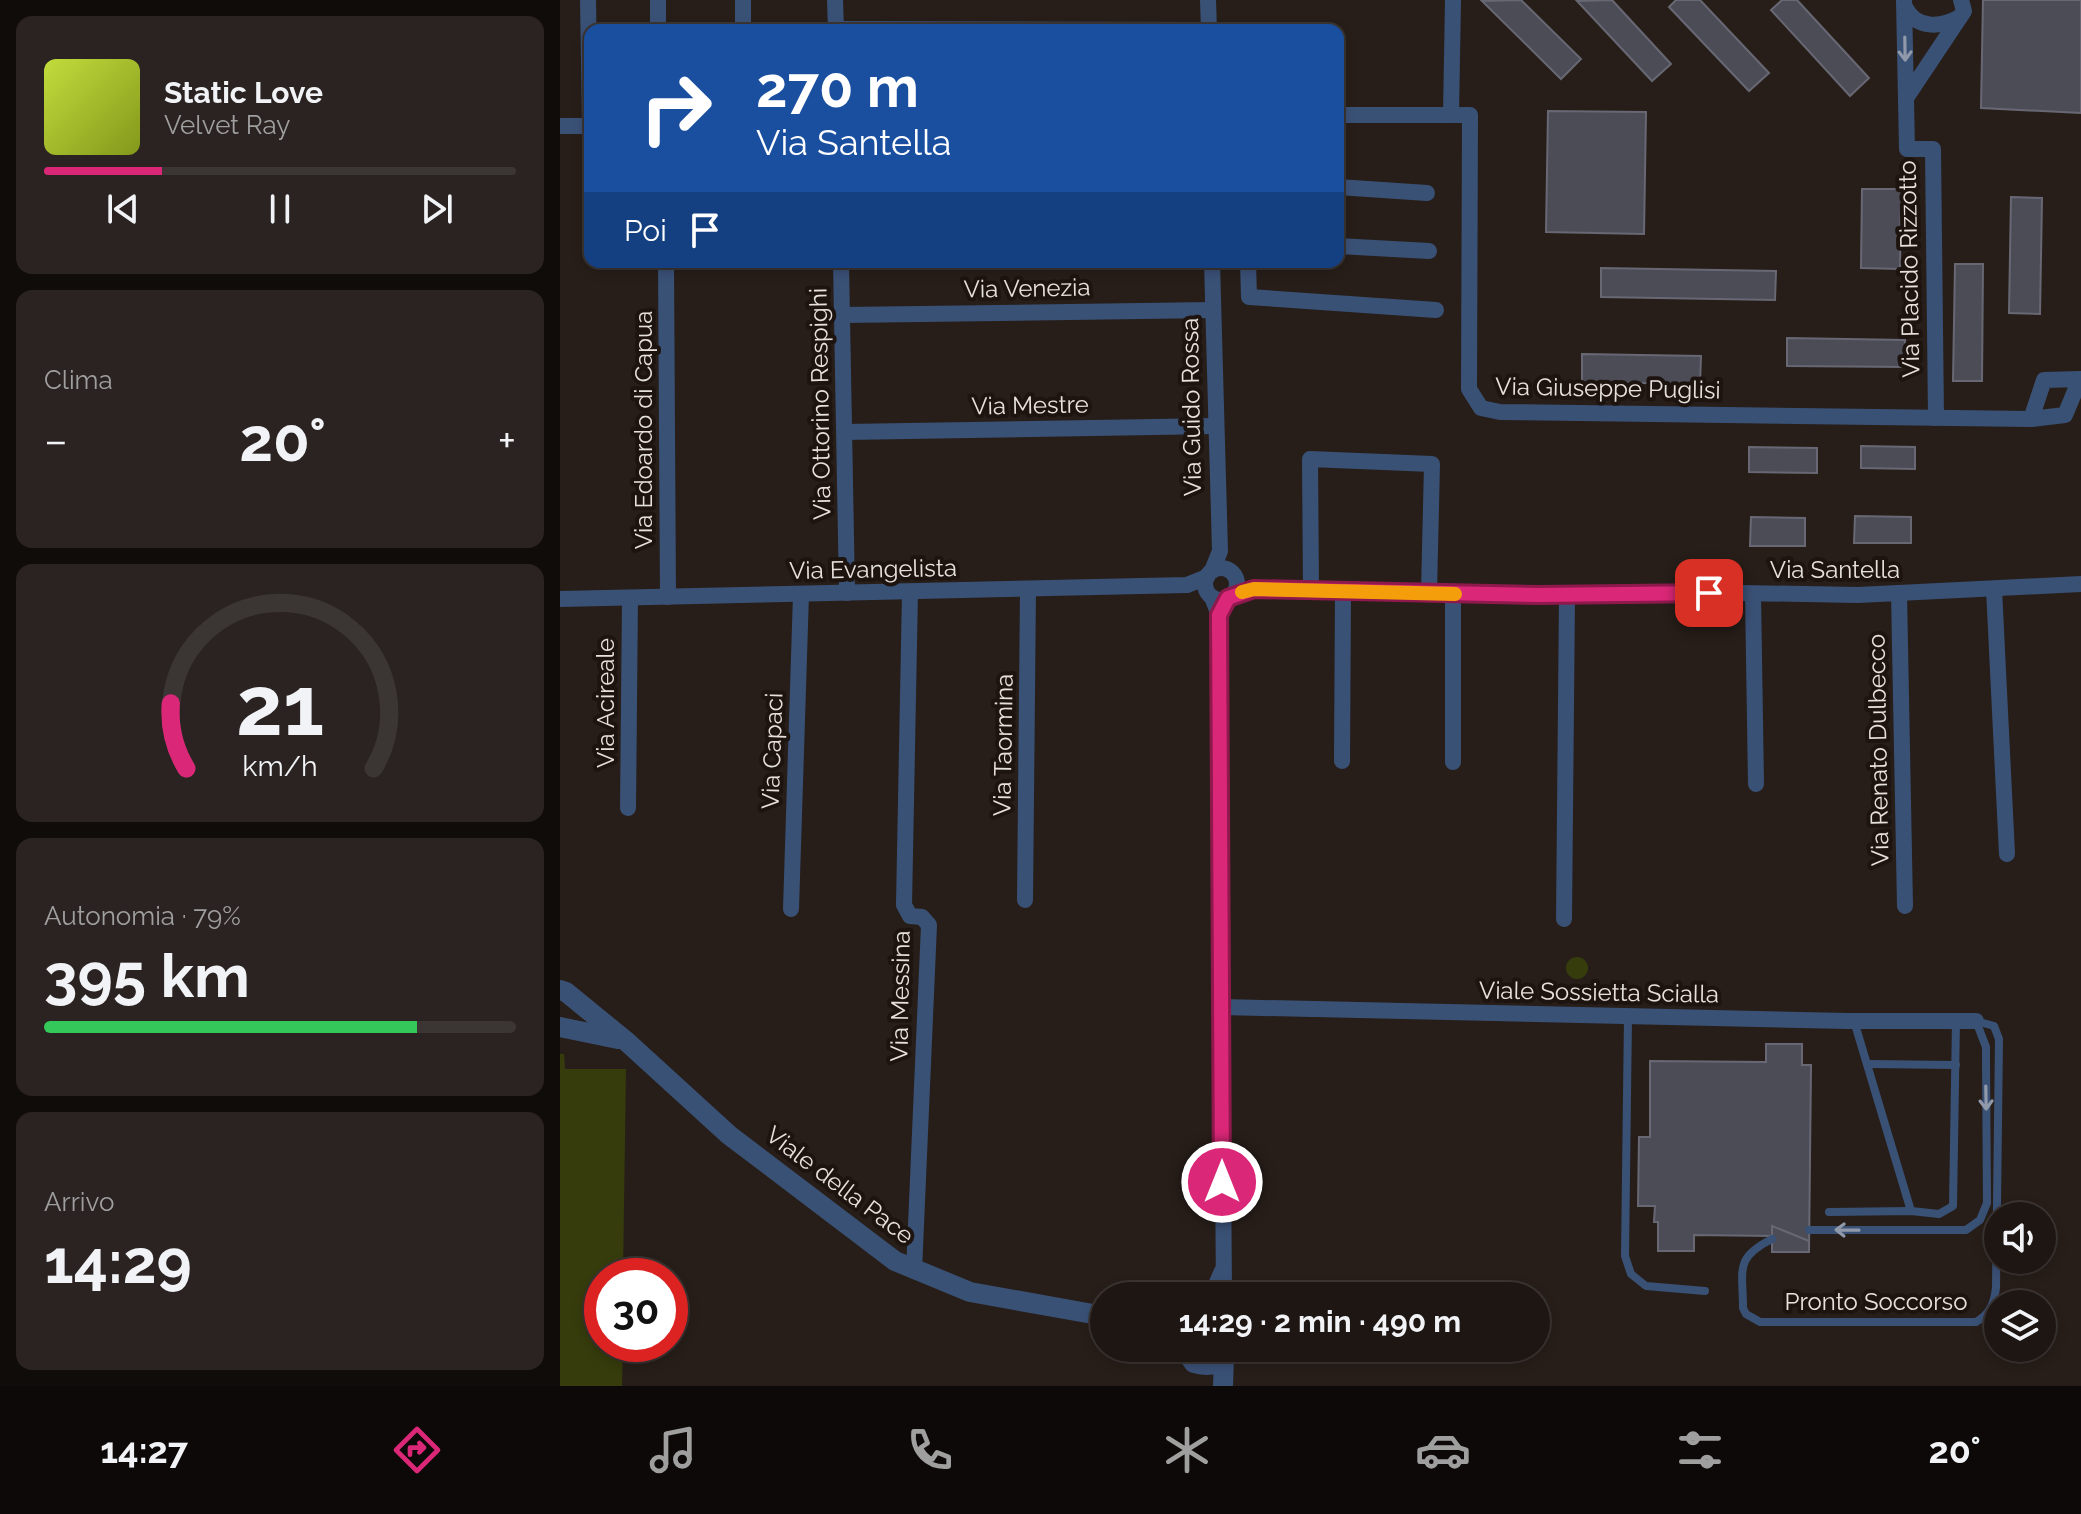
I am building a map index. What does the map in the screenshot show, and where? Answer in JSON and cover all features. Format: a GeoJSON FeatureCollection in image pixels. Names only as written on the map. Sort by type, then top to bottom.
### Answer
{"type":"FeatureCollection","features":[{"type":"Feature","properties":{"kind":"street"},"geometry":{"type":"LineString","coordinates":[[588,0],[588,24]]}},
{"type":"Feature","properties":{"kind":"street"},"geometry":{"type":"LineString","coordinates":[[658,0],[658,24]]}},
{"type":"Feature","properties":{"kind":"street"},"geometry":{"type":"LineString","coordinates":[[743,0],[743,24]]}},
{"type":"Feature","properties":{"kind":"street"},"geometry":{"type":"LineString","coordinates":[[835,0],[836,24]]}},
{"type":"Feature","properties":{"kind":"street"},"geometry":{"type":"LineString","coordinates":[[1208,0],[1209,24]]}},
{"type":"Feature","properties":{"kind":"street"},"geometry":{"type":"LineString","coordinates":[[1344,115],[1451,115],[1453,0]]}},
{"type":"Feature","properties":{"kind":"street"},"geometry":{"type":"LineString","coordinates":[[1904,4],[1909,17],[1938,26],[1964,7]]}},
{"type":"Feature","properties":{"kind":"street","name":"Via Placido Rizzotto"},"geometry":{"type":"LineString","coordinates":[[1904,4],[1907,149],[1933,149],[1936,418]]}},
{"type":"Feature","properties":{"kind":"street"},"geometry":{"type":"LineString","coordinates":[[1906,98],[1964,7]]}},
{"type":"Feature","properties":{"kind":"street","name":"Via Giuseppe Puglisi"},"geometry":{"type":"LineString","coordinates":[[1451,115],[1470,115],[1469,389],[1481,408],[1500,412],[2031,419],[2065,415],[2081,379]]}},
{"type":"Feature","properties":{"kind":"street"},"geometry":{"type":"LineString","coordinates":[[560,126],[584,126]]}},
{"type":"Feature","properties":{"kind":"street"},"geometry":{"type":"LineString","coordinates":[[1344,187],[1427,193]]}},
{"type":"Feature","properties":{"kind":"street"},"geometry":{"type":"LineString","coordinates":[[1344,246],[1429,251]]}},
{"type":"Feature","properties":{"kind":"street","name":"Via Edoardo di Capua"},"geometry":{"type":"LineString","coordinates":[[666,268],[668,597]]}},
{"type":"Feature","properties":{"kind":"street","name":"Via Ottorino Respighi"},"geometry":{"type":"LineString","coordinates":[[841,268],[847,593]]}},
{"type":"Feature","properties":{"kind":"street","name":"Via Guido Rossa"},"geometry":{"type":"LineString","coordinates":[[1212,268],[1220,585]]}},
{"type":"Feature","properties":{"kind":"street"},"geometry":{"type":"LineString","coordinates":[[1248,268],[1249,297],[1436,310]]}},
{"type":"Feature","properties":{"kind":"street","name":"Via Venezia"},"geometry":{"type":"LineString","coordinates":[[842,315],[1213,310]]}},
{"type":"Feature","properties":{"kind":"street"},"geometry":{"type":"LineString","coordinates":[[2031,419],[2044,380],[2081,379]]}},
{"type":"Feature","properties":{"kind":"street","name":"Via Mestre"},"geometry":{"type":"LineString","coordinates":[[845,432],[1215,426]]}},
{"type":"Feature","properties":{"kind":"street"},"geometry":{"type":"LineString","coordinates":[[1311,590],[1310,459],[1432,464],[1429,593]]}},
{"type":"Feature","properties":{"kind":"street","name":"Via Santella"},"geometry":{"type":"LineString","coordinates":[[1220,585],[1254,589],[1567,595],[1899,593],[2081,584]]}},
{"type":"Feature","properties":{"kind":"street"},"geometry":{"type":"LineString","coordinates":[[1220,585],[1223,1282]]}},
{"type":"Feature","properties":{"kind":"street","name":"Via Evangelista"},"geometry":{"type":"LineString","coordinates":[[560,599],[1220,585]]}},
{"type":"Feature","properties":{"kind":"street","name":"Via Taormina"},"geometry":{"type":"LineString","coordinates":[[1025,900],[1028,589]]}},
{"type":"Feature","properties":{"kind":"street"},"geometry":{"type":"LineString","coordinates":[[1994,589],[2007,854]]}},
{"type":"Feature","properties":{"kind":"street"},"geometry":{"type":"LineString","coordinates":[[1342,761],[1343,591]]}},
{"type":"Feature","properties":{"kind":"street","name":"Via Messina"},"geometry":{"type":"LineString","coordinates":[[910,592],[904,905],[910,916],[922,917],[929,925],[914,1271]]}},
{"type":"Feature","properties":{"kind":"street","name":"Via Renato Dulbecco"},"geometry":{"type":"LineString","coordinates":[[1899,593],[1905,906]]}},
{"type":"Feature","properties":{"kind":"street","name":"Via Capaci"},"geometry":{"type":"LineString","coordinates":[[791,909],[801,594]]}},
{"type":"Feature","properties":{"kind":"street"},"geometry":{"type":"LineString","coordinates":[[1453,594],[1453,762]]}},
{"type":"Feature","properties":{"kind":"street"},"geometry":{"type":"LineString","coordinates":[[1753,594],[1756,784]]}},
{"type":"Feature","properties":{"kind":"street"},"geometry":{"type":"LineString","coordinates":[[1564,919],[1567,595]]}},
{"type":"Feature","properties":{"kind":"street","name":"Via Acireale"},"geometry":{"type":"LineString","coordinates":[[628,808],[630,598]]}},
{"type":"Feature","properties":{"kind":"street","name":"Viale della Pace"},"geometry":{"type":"LineString","coordinates":[[560,990],[626,1041],[729,1135],[895,1261],[970,1292],[1090,1313]]}},
{"type":"Feature","properties":{"kind":"street","name":"Viale Sossietta Scialla"},"geometry":{"type":"LineString","coordinates":[[1221,1007],[1976,1021]]}},
{"type":"Feature","properties":{"kind":"street"},"geometry":{"type":"LineString","coordinates":[[560,1027],[626,1041]]}},
{"type":"Feature","properties":{"kind":"street"},"geometry":{"type":"LineString","coordinates":[[1217,1282],[1223,1270]]}},
{"type":"Feature","properties":{"kind":"street"},"geometry":{"type":"LineString","coordinates":[[1196,1362],[1202,1365],[1218,1362]]}},
{"type":"Feature","properties":{"kind":"street"},"geometry":{"type":"LineString","coordinates":[[1223,1386],[1225,1362]]}},
{"type":"Feature","properties":{"kind":"street"},"geometry":{"type":"LineString","coordinates":[[1202,1365],[1211,1386]]}},
{"type":"Feature","properties":{"kind":"lane"},"geometry":{"type":"LineString","coordinates":[[1628,1016],[1625,1256],[1631,1274],[1646,1286],[1705,1291]]}},
{"type":"Feature","properties":{"kind":"lane"},"geometry":{"type":"LineString","coordinates":[[1854,1021],[1911,1211]]}},
{"type":"Feature","properties":{"kind":"lane"},"geometry":{"type":"LineString","coordinates":[[1829,1212],[1911,1211],[1939,1214],[1953,1206],[1956,1021]]}},
{"type":"Feature","properties":{"kind":"lane"},"geometry":{"type":"LineString","coordinates":[[1809,1230],[1966,1230],[1980,1220],[1987,1203],[1986,1047],[1976,1021]]}},
{"type":"Feature","properties":{"kind":"lane","name":"Pronto Soccorso"},"geometry":{"type":"LineString","coordinates":[[1772,1239],[1746,1256],[1743,1265],[1743,1308],[1746,1314],[1760,1322],[1976,1322],[1991,1309],[1996,1288],[1999,1039],[1994,1026],[1976,1021]]}},
{"type":"Feature","properties":{"kind":"lane"},"geometry":{"type":"LineString","coordinates":[[1868,1064],[1956,1065]]}},
{"type":"Feature","properties":{"kind":"green space"},"geometry":{"type":"Polygon","coordinates":[[[1573,957],[1581,957],[1588,968],[1581,979],[1573,979],[1566,972],[1566,964],[1573,957]]]}},
{"type":"Feature","properties":{"kind":"green space"},"geometry":{"type":"Polygon","coordinates":[[[560,1054],[564,1054],[565,1069],[626,1069],[623,1258],[584,1258],[584,1362],[623,1362],[622,1386],[560,1386],[560,1054]]]}},
{"type":"Feature","properties":{"kind":"building"},"geometry":{"type":"Polygon","coordinates":[[[1521,0],[1581,59],[1561,79],[1482,1],[1521,0]]]}},
{"type":"Feature","properties":{"kind":"building"},"geometry":{"type":"Polygon","coordinates":[[[1612,0],[1671,64],[1652,81],[1577,1],[1612,0]]]}},
{"type":"Feature","properties":{"kind":"building"},"geometry":{"type":"Polygon","coordinates":[[[1676,0],[1700,0],[1769,73],[1749,91],[1669,7],[1676,0]]]}},
{"type":"Feature","properties":{"kind":"building"},"geometry":{"type":"Polygon","coordinates":[[[1782,0],[1797,0],[1869,78],[1850,96],[1771,10],[1782,0]]]}},
{"type":"Feature","properties":{"kind":"building"},"geometry":{"type":"Polygon","coordinates":[[[1983,0],[2081,0],[2081,113],[1981,108],[1983,0]]]}},
{"type":"Feature","properties":{"kind":"building"},"geometry":{"type":"Polygon","coordinates":[[[1548,111],[1646,112],[1644,234],[1546,232],[1548,111]]]}},
{"type":"Feature","properties":{"kind":"building"},"geometry":{"type":"Polygon","coordinates":[[[1862,189],[1901,189],[1900,269],[1861,268],[1862,189]]]}},
{"type":"Feature","properties":{"kind":"building"},"geometry":{"type":"Polygon","coordinates":[[[2011,197],[2042,198],[2040,314],[2009,313],[2011,197]]]}},
{"type":"Feature","properties":{"kind":"building"},"geometry":{"type":"Polygon","coordinates":[[[1955,264],[1983,264],[1982,381],[1953,381],[1955,264]]]}},
{"type":"Feature","properties":{"kind":"building"},"geometry":{"type":"Polygon","coordinates":[[[1601,268],[1776,271],[1775,300],[1601,297],[1601,268]]]}},
{"type":"Feature","properties":{"kind":"building"},"geometry":{"type":"Polygon","coordinates":[[[1787,338],[1905,340],[1905,367],[1787,366],[1787,338]]]}},
{"type":"Feature","properties":{"kind":"building"},"geometry":{"type":"Polygon","coordinates":[[[1582,354],[1701,356],[1700,384],[1582,382],[1582,354]]]}},
{"type":"Feature","properties":{"kind":"building"},"geometry":{"type":"Polygon","coordinates":[[[1861,446],[1915,447],[1915,469],[1861,468],[1861,446]]]}},
{"type":"Feature","properties":{"kind":"building"},"geometry":{"type":"Polygon","coordinates":[[[1749,447],[1817,448],[1817,473],[1749,472],[1749,447]]]}},
{"type":"Feature","properties":{"kind":"building"},"geometry":{"type":"Polygon","coordinates":[[[1855,516],[1911,517],[1911,543],[1854,543],[1855,516]]]}},
{"type":"Feature","properties":{"kind":"building"},"geometry":{"type":"Polygon","coordinates":[[[1751,517],[1805,518],[1805,546],[1750,546],[1751,517]]]}},
{"type":"Feature","properties":{"kind":"building"},"geometry":{"type":"Polygon","coordinates":[[[1766,1044],[1802,1044],[1802,1065],[1811,1065],[1809,1252],[1772,1252],[1772,1236],[1694,1235],[1694,1251],[1658,1251],[1655,1206],[1638,1206],[1639,1137],[1650,1137],[1650,1061],[1766,1062],[1766,1044]]]}},
{"type":"Feature","properties":{"kind":"building"},"geometry":{"type":"Polygon","coordinates":[[[1772,1226],[1809,1241],[1809,1252],[1772,1252],[1772,1226]]]}},
{"type":"Feature","properties":{"kind":"slow traffic"},"geometry":{"type":"LineString","coordinates":[[1242,592],[1254,589],[1455,594]]}},
{"type":"Feature","properties":{"kind":"route"},"geometry":{"type":"LineString","coordinates":[[1222,1182],[1219,615],[1228,598],[1254,589],[1539,595],[1709,593]]}}]}
